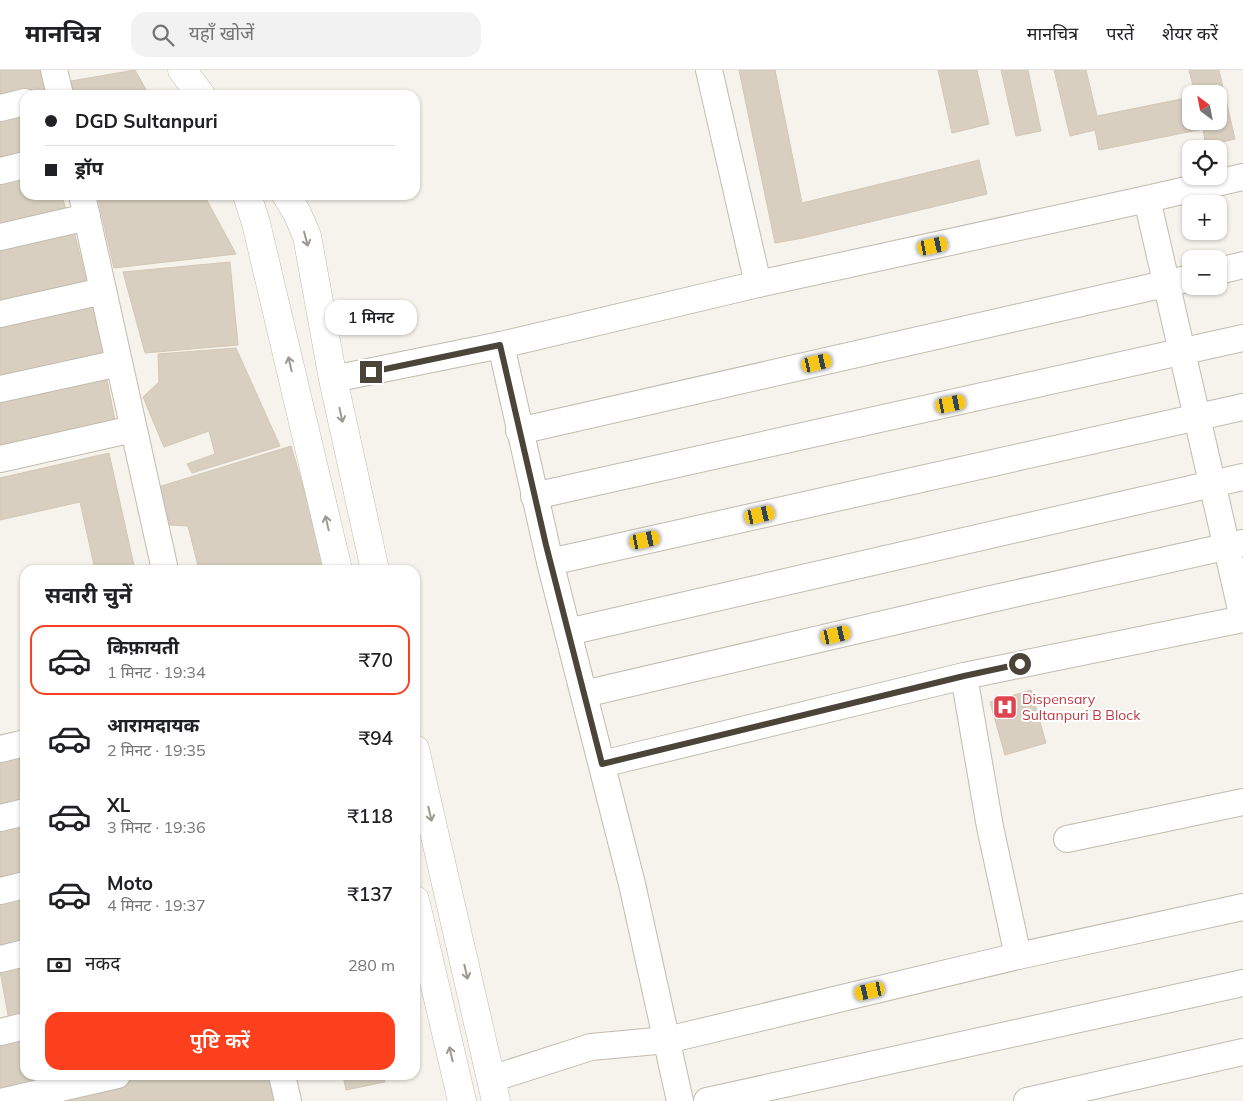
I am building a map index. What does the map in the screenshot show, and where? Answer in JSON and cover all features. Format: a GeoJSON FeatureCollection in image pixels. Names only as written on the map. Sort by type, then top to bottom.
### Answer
{"type":"FeatureCollection","features":[{"type":"Feature","properties":{"kind":"street"},"geometry":{"type":"LineString","coordinates":[[54,70],[58,90]]}},
{"type":"Feature","properties":{"kind":"street"},"geometry":{"type":"LineString","coordinates":[[182,70],[197,90]]}},
{"type":"Feature","properties":{"kind":"street"},"geometry":{"type":"LineString","coordinates":[[709,70],[758,284]]}},
{"type":"Feature","properties":{"kind":"street"},"geometry":{"type":"LineString","coordinates":[[0,108],[20,103]]}},
{"type":"Feature","properties":{"kind":"street"},"geometry":{"type":"LineString","coordinates":[[0,171],[20,166]]}},
{"type":"Feature","properties":{"kind":"street"},"geometry":{"type":"LineString","coordinates":[[334,379],[500,345],[758,284],[1243,177]]}},
{"type":"Feature","properties":{"kind":"street"},"geometry":{"type":"LineString","coordinates":[[602,764],[964,676],[1243,619],[1235,545],[1212,484],[1182,352],[1179,281],[1147,199]]}},
{"type":"Feature","properties":{"kind":"street"},"geometry":{"type":"LineString","coordinates":[[249,200],[256,223],[337,565]]}},
{"type":"Feature","properties":{"kind":"street"},"geometry":{"type":"LineString","coordinates":[[289,200],[307,236],[334,379],[374,565]]}},
{"type":"Feature","properties":{"kind":"street"},"geometry":{"type":"LineString","coordinates":[[0,238],[84,206],[164,565]]}},
{"type":"Feature","properties":{"kind":"street"},"geometry":{"type":"LineString","coordinates":[[1227,269],[1243,265]]}},
{"type":"Feature","properties":{"kind":"street"},"geometry":{"type":"LineString","coordinates":[[519,431],[1179,281]]}},
{"type":"Feature","properties":{"kind":"street"},"geometry":{"type":"LineString","coordinates":[[0,314],[103,291]]}},
{"type":"Feature","properties":{"kind":"street"},"geometry":{"type":"LineString","coordinates":[[534,496],[1243,338]]}},
{"type":"Feature","properties":{"kind":"street"},"geometry":{"type":"LineString","coordinates":[[500,345],[550,562],[632,884],[680,1101]]}},
{"type":"Feature","properties":{"kind":"street"},"geometry":{"type":"LineString","coordinates":[[0,389],[119,363]]}},
{"type":"Feature","properties":{"kind":"street"},"geometry":{"type":"LineString","coordinates":[[550,562],[1243,407]]}},
{"type":"Feature","properties":{"kind":"street"},"geometry":{"type":"LineString","coordinates":[[0,459],[133,429]]}},
{"type":"Feature","properties":{"kind":"street"},"geometry":{"type":"LineString","coordinates":[[568,632],[1243,477]]}},
{"type":"Feature","properties":{"kind":"street"},"geometry":{"type":"LineString","coordinates":[[584,694],[991,599],[1235,545]]}},
{"type":"Feature","properties":{"kind":"street"},"geometry":{"type":"LineString","coordinates":[[964,676],[990,827],[1018,956]]}},
{"type":"Feature","properties":{"kind":"street"},"geometry":{"type":"LineString","coordinates":[[0,749],[20,745]]}},
{"type":"Feature","properties":{"kind":"street"},"geometry":{"type":"LineString","coordinates":[[420,771],[494,1090],[591,1047],[666,1040],[1018,956],[1243,907]]}},
{"type":"Feature","properties":{"kind":"street"},"geometry":{"type":"LineString","coordinates":[[1067,839],[1243,802]]}},
{"type":"Feature","properties":{"kind":"street"},"geometry":{"type":"LineString","coordinates":[[0,818],[20,813]]}},
{"type":"Feature","properties":{"kind":"street"},"geometry":{"type":"LineString","coordinates":[[0,891],[20,886]]}},
{"type":"Feature","properties":{"kind":"street"},"geometry":{"type":"LineString","coordinates":[[420,921],[462,1101]]}},
{"type":"Feature","properties":{"kind":"street"},"geometry":{"type":"LineString","coordinates":[[0,959],[20,954]]}},
{"type":"Feature","properties":{"kind":"street"},"geometry":{"type":"LineString","coordinates":[[707,1101],[1243,982]]}},
{"type":"Feature","properties":{"kind":"street"},"geometry":{"type":"LineString","coordinates":[[0,1032],[20,1027]]}},
{"type":"Feature","properties":{"kind":"street"},"geometry":{"type":"LineString","coordinates":[[1027,1101],[1243,1052]]}},
{"type":"Feature","properties":{"kind":"street"},"geometry":{"type":"LineString","coordinates":[[5,1101],[95,1080]]}},
{"type":"Feature","properties":{"kind":"street"},"geometry":{"type":"LineString","coordinates":[[283,1080],[288,1101]]}},
{"type":"Feature","properties":{"kind":"building"},"geometry":{"type":"Polygon","coordinates":[[[0,70],[49,70],[53,90],[20,90],[20,97],[0,103],[0,70]]]}},
{"type":"Feature","properties":{"kind":"building"},"geometry":{"type":"Polygon","coordinates":[[[135,70],[146,90],[73,90],[71,81],[135,70]]]}},
{"type":"Feature","properties":{"kind":"building"},"geometry":{"type":"Polygon","coordinates":[[[739,70],[775,70],[802,203],[979,160],[987,194],[775,243],[739,70]]]}},
{"type":"Feature","properties":{"kind":"building"},"geometry":{"type":"Polygon","coordinates":[[[938,70],[977,70],[989,124],[952,133],[938,70]]]}},
{"type":"Feature","properties":{"kind":"building"},"geometry":{"type":"Polygon","coordinates":[[[1001,70],[1028,70],[1041,131],[1016,136],[1001,70]]]}},
{"type":"Feature","properties":{"kind":"building"},"geometry":{"type":"Polygon","coordinates":[[[1054,70],[1086,70],[1097,116],[1182,99],[1182,130],[1198,130],[1099,150],[1095,130],[1070,136],[1054,70]]]}},
{"type":"Feature","properties":{"kind":"building"},"geometry":{"type":"Polygon","coordinates":[[[1189,70],[1219,70],[1222,85],[1193,85],[1189,70]]]}},
{"type":"Feature","properties":{"kind":"building"},"geometry":{"type":"Polygon","coordinates":[[[1228,109],[1235,139],[1227,141],[1205,140],[1203,130],[1228,130],[1228,109]]]}},
{"type":"Feature","properties":{"kind":"building"},"geometry":{"type":"Polygon","coordinates":[[[20,110],[20,163],[0,167],[0,114],[20,110]]]}},
{"type":"Feature","properties":{"kind":"building"},"geometry":{"type":"Polygon","coordinates":[[[20,171],[20,200],[63,200],[68,218],[0,234],[0,176],[20,171]]]}},
{"type":"Feature","properties":{"kind":"building"},"geometry":{"type":"Polygon","coordinates":[[[98,200],[207,200],[236,254],[114,268],[98,200]]]}},
{"type":"Feature","properties":{"kind":"building"},"geometry":{"type":"Polygon","coordinates":[[[73,227],[87,283],[0,305],[0,245],[73,227]]]}},
{"type":"Feature","properties":{"kind":"building"},"geometry":{"type":"Polygon","coordinates":[[[230,262],[238,345],[145,353],[123,272],[230,262]]]}},
{"type":"Feature","properties":{"kind":"building"},"geometry":{"type":"Polygon","coordinates":[[[92,302],[108,358],[0,383],[0,322],[92,302]]]}},
{"type":"Feature","properties":{"kind":"building"},"geometry":{"type":"Polygon","coordinates":[[[236,348],[280,446],[192,473],[187,464],[215,454],[209,431],[164,447],[143,397],[159,382],[158,354],[236,348]]]}},
{"type":"Feature","properties":{"kind":"building"},"geometry":{"type":"Polygon","coordinates":[[[105,370],[117,430],[0,454],[0,394],[105,370]]]}},
{"type":"Feature","properties":{"kind":"building"},"geometry":{"type":"Polygon","coordinates":[[[291,446],[327,565],[198,565],[188,526],[170,525],[158,487],[291,446]]]}},
{"type":"Feature","properties":{"kind":"building"},"geometry":{"type":"Polygon","coordinates":[[[109,453],[134,565],[94,565],[80,502],[0,520],[0,478],[109,453]]]}},
{"type":"Feature","properties":{"kind":"building"},"geometry":{"type":"Polygon","coordinates":[[[1031,690],[1046,743],[1005,755],[990,702],[1031,690]]]}},
{"type":"Feature","properties":{"kind":"building"},"geometry":{"type":"Polygon","coordinates":[[[20,752],[20,808],[0,814],[0,757],[20,752]]]}},
{"type":"Feature","properties":{"kind":"building"},"geometry":{"type":"Polygon","coordinates":[[[20,826],[20,882],[0,887],[0,831],[20,826]]]}},
{"type":"Feature","properties":{"kind":"building"},"geometry":{"type":"Polygon","coordinates":[[[20,897],[20,949],[0,955],[0,902],[20,897]]]}},
{"type":"Feature","properties":{"kind":"building"},"geometry":{"type":"Polygon","coordinates":[[[20,966],[20,1023],[10,1026],[0,971],[20,966]]]}},
{"type":"Feature","properties":{"kind":"building"},"geometry":{"type":"Polygon","coordinates":[[[20,1033],[20,1080],[72,1080],[0,1096],[0,1038],[20,1033]]]}},
{"type":"Feature","properties":{"kind":"building"},"geometry":{"type":"Polygon","coordinates":[[[130,1080],[269,1080],[274,1101],[27,1101],[130,1080]]]}},
{"type":"Feature","properties":{"kind":"building"},"geometry":{"type":"Polygon","coordinates":[[[344,1080],[384,1080],[385,1082],[346,1090],[344,1080]]]}},
{"type":"Feature","properties":{"kind":"place","name":"Dispensary Sultanpuri B Block"},"geometry":{"type":"Point","coordinates":[1005,707]}},
{"type":"Feature","properties":{"kind":"route"},"geometry":{"type":"LineString","coordinates":[[371,372],[500,345],[546,545],[602,764],[1020,664]]}}]}
